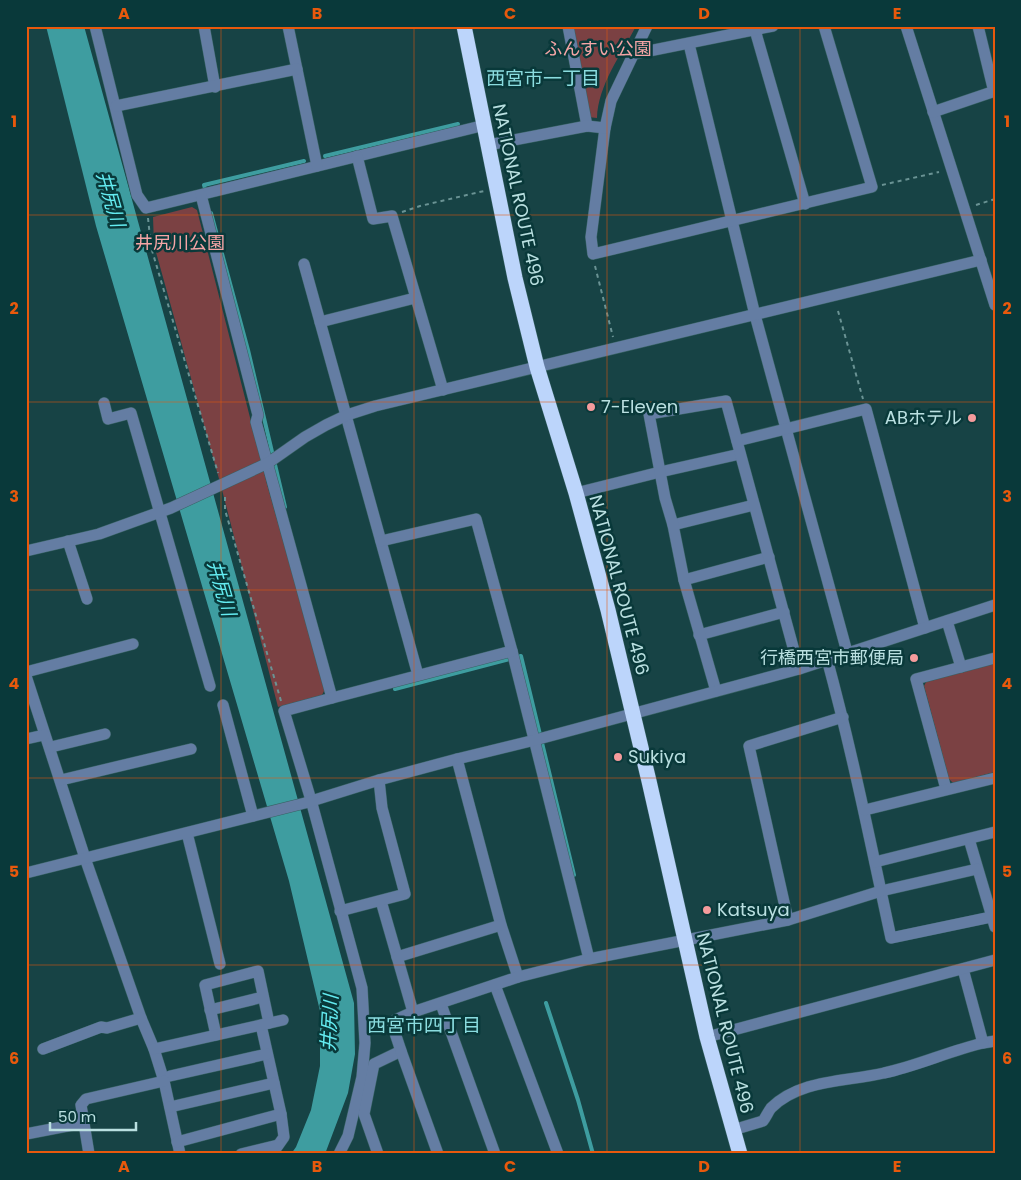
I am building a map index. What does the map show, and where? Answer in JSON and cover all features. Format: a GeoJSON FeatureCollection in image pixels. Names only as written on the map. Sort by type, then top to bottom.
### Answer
{"type":"FeatureCollection","features":[{"type":"Feature","properties":{"kind":"highway","name":"NATIONAL ROUTE 496"},"geometry":{"type":"LineString","coordinates":[[464,26],[515,278],[537,367],[576,494],[608,610],[707,1038],[740,1154]]}},
{"type":"Feature","properties":{"kind":"street"},"geometry":{"type":"LineString","coordinates":[[95,26],[137,195],[146,208],[485,126]]}},
{"type":"Feature","properties":{"kind":"street"},"geometry":{"type":"LineString","coordinates":[[204,26],[215,87]]}},
{"type":"Feature","properties":{"kind":"street"},"geometry":{"type":"LineString","coordinates":[[288,26],[317,166]]}},
{"type":"Feature","properties":{"kind":"street"},"geometry":{"type":"LineString","coordinates":[[568,26],[587,126]]}},
{"type":"Feature","properties":{"kind":"street"},"geometry":{"type":"LineString","coordinates":[[647,26],[611,101],[591,237],[593,254],[872,187],[824,26]]}},
{"type":"Feature","properties":{"kind":"street"},"geometry":{"type":"LineString","coordinates":[[634,54],[773,26]]}},
{"type":"Feature","properties":{"kind":"street"},"geometry":{"type":"LineString","coordinates":[[906,26],[995,305]]}},
{"type":"Feature","properties":{"kind":"street"},"geometry":{"type":"LineString","coordinates":[[933,112],[994,91],[978,26]]}},
{"type":"Feature","properties":{"kind":"street"},"geometry":{"type":"LineString","coordinates":[[755,30],[806,204]]}},
{"type":"Feature","properties":{"kind":"street"},"geometry":{"type":"LineString","coordinates":[[689,44],[755,315],[848,652]]}},
{"type":"Feature","properties":{"kind":"street"},"geometry":{"type":"LineString","coordinates":[[116,106],[296,70]]}},
{"type":"Feature","properties":{"kind":"street"},"geometry":{"type":"LineString","coordinates":[[488,145],[587,126],[606,128]]}},
{"type":"Feature","properties":{"kind":"street"},"geometry":{"type":"LineString","coordinates":[[357,156],[373,219],[392,216],[443,390]]}},
{"type":"Feature","properties":{"kind":"street"},"geometry":{"type":"LineString","coordinates":[[201,195],[258,415],[256,422],[332,698]]}},
{"type":"Feature","properties":{"kind":"street"},"geometry":{"type":"LineString","coordinates":[[26,551],[99,534],[223,490],[268,463],[305,437],[347,415],[375,406],[981,260]]}},
{"type":"Feature","properties":{"kind":"street"},"geometry":{"type":"LineString","coordinates":[[304,264],[418,675]]}},
{"type":"Feature","properties":{"kind":"street"},"geometry":{"type":"LineString","coordinates":[[320,322],[415,298]]}},
{"type":"Feature","properties":{"kind":"street"},"geometry":{"type":"LineString","coordinates":[[716,691],[684,580],[673,525],[665,498],[649,414],[726,401],[799,670]]}},
{"type":"Feature","properties":{"kind":"street"},"geometry":{"type":"LineString","coordinates":[[104,404],[108,419],[131,413],[210,686]]}},
{"type":"Feature","properties":{"kind":"street"},"geometry":{"type":"LineString","coordinates":[[738,441],[866,409],[925,628]]}},
{"type":"Feature","properties":{"kind":"street"},"geometry":{"type":"LineString","coordinates":[[576,494],[740,454]]}},
{"type":"Feature","properties":{"kind":"street"},"geometry":{"type":"LineString","coordinates":[[673,525],[754,505]]}},
{"type":"Feature","properties":{"kind":"street"},"geometry":{"type":"LineString","coordinates":[[381,541],[476,518],[535,740],[588,959]]}},
{"type":"Feature","properties":{"kind":"street"},"geometry":{"type":"LineString","coordinates":[[68,542],[87,599]]}},
{"type":"Feature","properties":{"kind":"street"},"geometry":{"type":"LineString","coordinates":[[684,580],[769,558]]}},
{"type":"Feature","properties":{"kind":"street"},"geometry":{"type":"LineString","coordinates":[[26,873],[308,802],[457,759],[799,670],[848,652],[995,605]]}},
{"type":"Feature","properties":{"kind":"street"},"geometry":{"type":"LineString","coordinates":[[699,635],[784,612]]}},
{"type":"Feature","properties":{"kind":"street"},"geometry":{"type":"LineString","coordinates":[[947,620],[961,667]]}},
{"type":"Feature","properties":{"kind":"street"},"geometry":{"type":"LineString","coordinates":[[26,672],[133,644]]}},
{"type":"Feature","properties":{"kind":"street"},"geometry":{"type":"LineString","coordinates":[[339,1154],[348,1136],[362,1077],[365,1043],[362,988],[308,802],[284,711],[512,651]]}},
{"type":"Feature","properties":{"kind":"street"},"geometry":{"type":"LineString","coordinates":[[946,789],[916,679],[995,658]]}},
{"type":"Feature","properties":{"kind":"street"},"geometry":{"type":"LineString","coordinates":[[827,659],[865,810],[891,938],[993,922],[991,893],[977,869],[968,839]]}},
{"type":"Feature","properties":{"kind":"street"},"geometry":{"type":"LineString","coordinates":[[26,676],[41,717],[44,735],[51,747],[85,858],[141,1018],[167,1079],[170,1107],[180,1154]]}},
{"type":"Feature","properties":{"kind":"street"},"geometry":{"type":"LineString","coordinates":[[223,705],[256,815]]}},
{"type":"Feature","properties":{"kind":"street"},"geometry":{"type":"LineString","coordinates":[[788,920],[749,746],[842,717]]}},
{"type":"Feature","properties":{"kind":"street"},"geometry":{"type":"LineString","coordinates":[[51,747],[105,734]]}},
{"type":"Feature","properties":{"kind":"street"},"geometry":{"type":"LineString","coordinates":[[26,739],[44,735]]}},
{"type":"Feature","properties":{"kind":"street"},"geometry":{"type":"LineString","coordinates":[[61,780],[191,749]]}},
{"type":"Feature","properties":{"kind":"street"},"geometry":{"type":"LineString","coordinates":[[457,759],[501,924],[518,976]]}},
{"type":"Feature","properties":{"kind":"street"},"geometry":{"type":"LineString","coordinates":[[865,810],[995,778]]}},
{"type":"Feature","properties":{"kind":"street"},"geometry":{"type":"LineString","coordinates":[[340,911],[405,894],[382,808],[379,780]]}},
{"type":"Feature","properties":{"kind":"street"},"geometry":{"type":"LineString","coordinates":[[875,862],[995,832]]}},
{"type":"Feature","properties":{"kind":"street"},"geometry":{"type":"LineString","coordinates":[[187,833],[220,964]]}},
{"type":"Feature","properties":{"kind":"street"},"geometry":{"type":"LineString","coordinates":[[438,1154],[393,1027],[396,1020],[413,1012],[441,1004],[518,976],[684,939],[699,938],[788,920],[881,891],[977,869]]}},
{"type":"Feature","properties":{"kind":"street"},"geometry":{"type":"LineString","coordinates":[[381,901],[413,1012]]}},
{"type":"Feature","properties":{"kind":"street"},"geometry":{"type":"LineString","coordinates":[[397,957],[501,924]]}},
{"type":"Feature","properties":{"kind":"street"},"geometry":{"type":"LineString","coordinates":[[707,1038],[995,960]]}},
{"type":"Feature","properties":{"kind":"street"},"geometry":{"type":"LineString","coordinates":[[963,969],[983,1043]]}},
{"type":"Feature","properties":{"kind":"street"},"geometry":{"type":"LineString","coordinates":[[216,1035],[205,985],[258,971],[263,997],[267,1054],[284,1137],[275,1149],[242,1154]]}},
{"type":"Feature","properties":{"kind":"street"},"geometry":{"type":"LineString","coordinates":[[495,985],[558,1154]]}},
{"type":"Feature","properties":{"kind":"street"},"geometry":{"type":"LineString","coordinates":[[210,1010],[263,997]]}},
{"type":"Feature","properties":{"kind":"street"},"geometry":{"type":"LineString","coordinates":[[441,1004],[496,1154]]}},
{"type":"Feature","properties":{"kind":"street"},"geometry":{"type":"LineString","coordinates":[[43,1049],[101,1027],[107,1028],[141,1018]]}},
{"type":"Feature","properties":{"kind":"street"},"geometry":{"type":"LineString","coordinates":[[154,1049],[283,1020]]}},
{"type":"Feature","properties":{"kind":"street"},"geometry":{"type":"LineString","coordinates":[[733,1130],[763,1121],[771,1108],[801,1090],[825,1082],[884,1073],[958,1049],[995,1041]]}},
{"type":"Feature","properties":{"kind":"street"},"geometry":{"type":"LineString","coordinates":[[378,1154],[364,1114],[374,1064],[401,1051]]}},
{"type":"Feature","properties":{"kind":"street"},"geometry":{"type":"LineString","coordinates":[[89,1154],[81,1106],[86,1099],[267,1054]]}},
{"type":"Feature","properties":{"kind":"street"},"geometry":{"type":"LineString","coordinates":[[170,1107],[274,1083]]}},
{"type":"Feature","properties":{"kind":"street"},"geometry":{"type":"LineString","coordinates":[[177,1142],[280,1114]]}},
{"type":"Feature","properties":{"kind":"street"},"geometry":{"type":"LineString","coordinates":[[26,1134],[83,1122]]}},
{"type":"Feature","properties":{"kind":"path"},"geometry":{"type":"LineString","coordinates":[[872,187],[939,172]]}},
{"type":"Feature","properties":{"kind":"path"},"geometry":{"type":"LineString","coordinates":[[392,216],[420,206],[497,188]]}},
{"type":"Feature","properties":{"kind":"path"},"geometry":{"type":"LineString","coordinates":[[976,205],[995,199]]}},
{"type":"Feature","properties":{"kind":"path"},"geometry":{"type":"LineString","coordinates":[[146,208],[151,247],[218,473]]}},
{"type":"Feature","properties":{"kind":"path"},"geometry":{"type":"LineString","coordinates":[[593,254],[616,348]]}},
{"type":"Feature","properties":{"kind":"path"},"geometry":{"type":"LineString","coordinates":[[838,311],[866,409]]}},
{"type":"Feature","properties":{"kind":"path"},"geometry":{"type":"LineString","coordinates":[[223,490],[224,510],[284,711]]}},
{"type":"Feature","properties":{"kind":"green space","name":"ふんすい公園"},"geometry":{"type":"Polygon","coordinates":[[[570,26],[636,26],[606,82],[598,106],[597,118],[588,117],[570,26]]]}},
{"type":"Feature","properties":{"kind":"green space","name":"井尻川公園"},"geometry":{"type":"Polygon","coordinates":[[[192,207],[197,210],[267,484],[325,689],[322,695],[278,707],[221,486],[154,245],[153,217],[192,207]]]}},
{"type":"Feature","properties":{"kind":"green space"},"geometry":{"type":"Polygon","coordinates":[[[995,663],[995,772],[953,783],[949,779],[924,686],[926,682],[995,663]]]}},
{"type":"Feature","properties":{"kind":"water","name":"井尻川"},"geometry":{"type":"Polygon","coordinates":[[[46,26],[84,26],[354,1003],[355,1054],[348,1093],[325,1154],[291,1154],[296,1147],[311,1110],[320,1066],[320,1011],[289,881],[96,226],[46,26]]]}},
{"type":"Feature","properties":{"kind":"waterway"},"geometry":{"type":"LineString","coordinates":[[325,156],[458,124]]}},
{"type":"Feature","properties":{"kind":"waterway"},"geometry":{"type":"LineString","coordinates":[[206,192],[204,185],[304,161]]}},
{"type":"Feature","properties":{"kind":"waterway"},"geometry":{"type":"LineString","coordinates":[[211,213],[248,350],[285,507]]}},
{"type":"Feature","properties":{"kind":"waterway"},"geometry":{"type":"LineString","coordinates":[[395,689],[521,656],[574,875]]}},
{"type":"Feature","properties":{"kind":"waterway"},"geometry":{"type":"LineString","coordinates":[[546,1003],[578,1100],[593,1154]]}},
{"type":"Feature","properties":{"kind":"place","name":"7-Eleven"},"geometry":{"type":"Point","coordinates":[591,407]}},
{"type":"Feature","properties":{"kind":"place","name":"ABホテル"},"geometry":{"type":"Point","coordinates":[972,418]}},
{"type":"Feature","properties":{"kind":"place","name":"行橋西宮市郵便局"},"geometry":{"type":"Point","coordinates":[914,658]}},
{"type":"Feature","properties":{"kind":"place","name":"Sukiya"},"geometry":{"type":"Point","coordinates":[618,757]}},
{"type":"Feature","properties":{"kind":"place","name":"Katsuya"},"geometry":{"type":"Point","coordinates":[707,910]}},
{"type":"Feature","properties":{"kind":"district","name":"西宮市一丁目"},"geometry":{"type":"Point","coordinates":[543,78]}},
{"type":"Feature","properties":{"kind":"district","name":"西宮市四丁目"},"geometry":{"type":"Point","coordinates":[424,1025]}}]}
